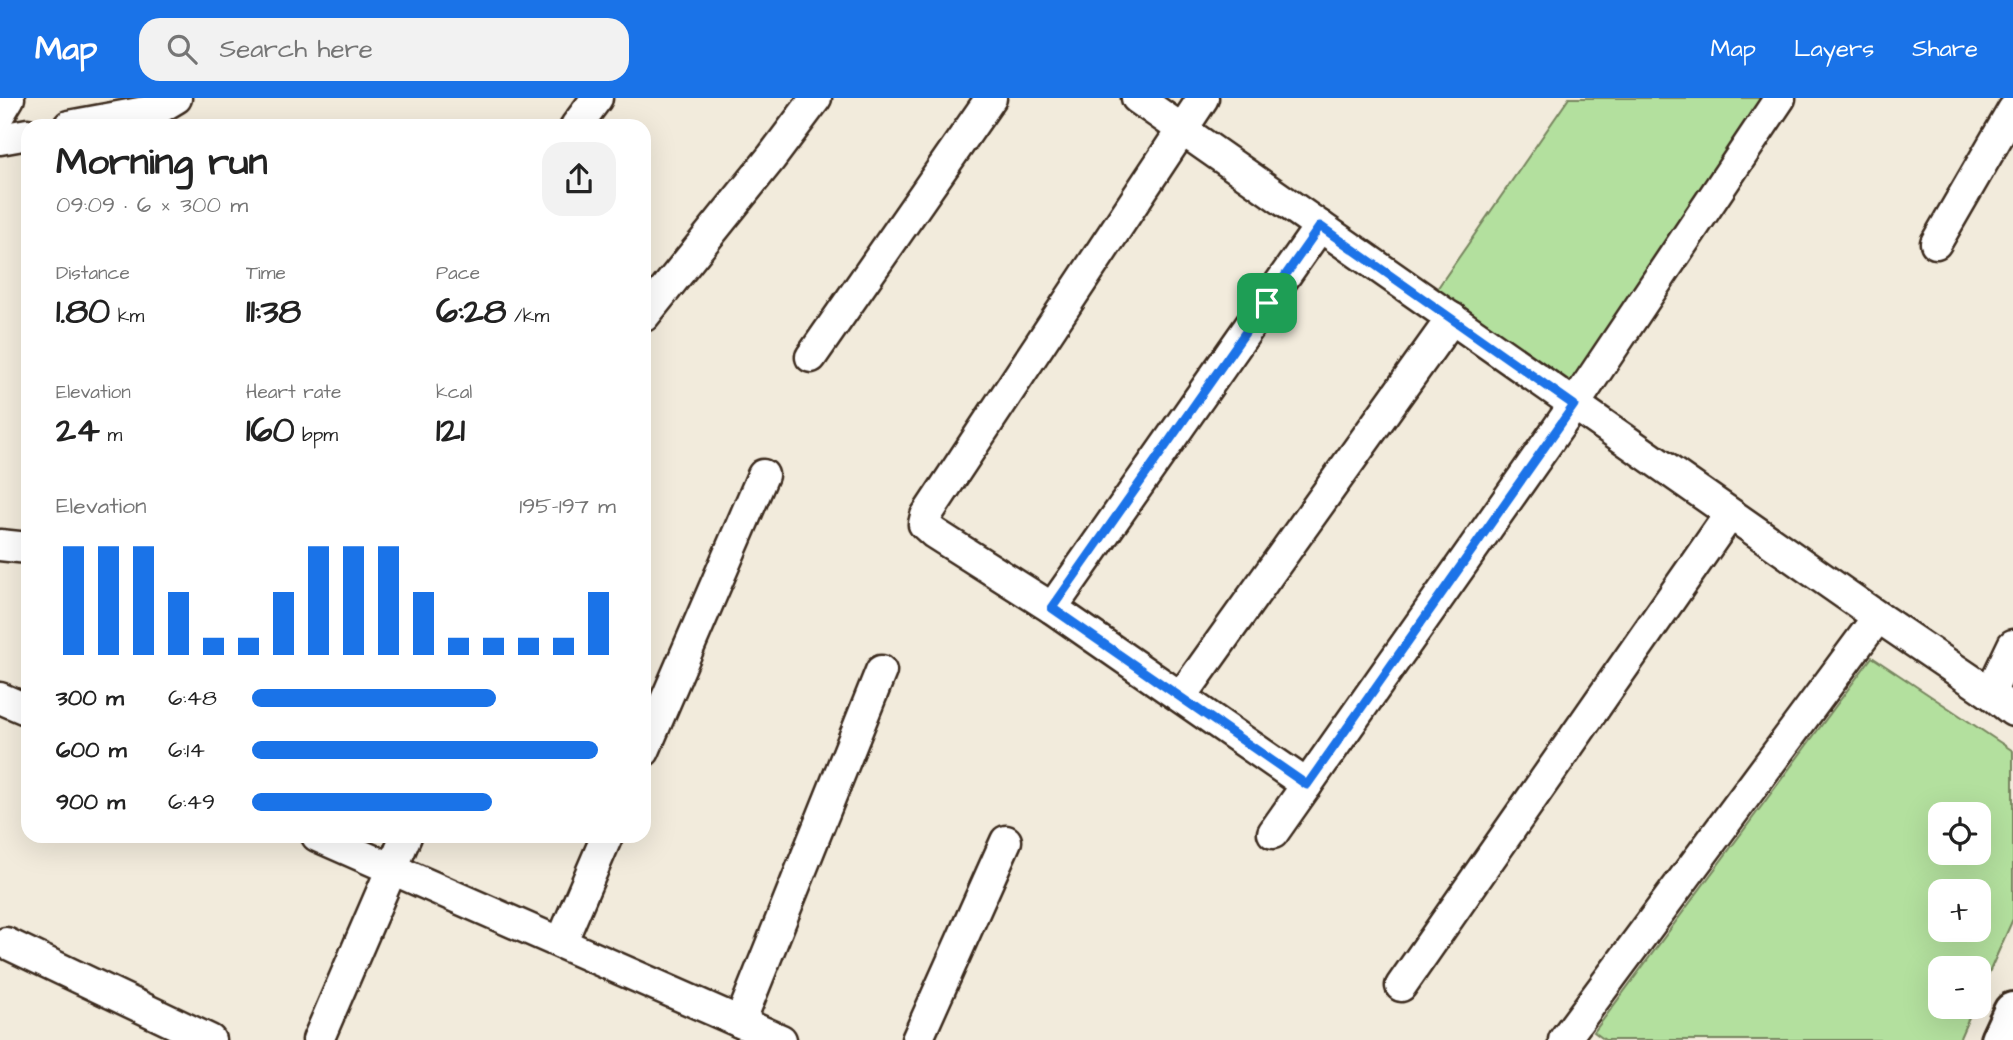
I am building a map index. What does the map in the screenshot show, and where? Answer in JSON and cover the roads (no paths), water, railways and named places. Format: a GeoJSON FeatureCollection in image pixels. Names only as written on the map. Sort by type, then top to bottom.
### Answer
{"type":"FeatureCollection","features":[{"type":"Feature","properties":{"kind":"main road"},"geometry":{"type":"LineString","coordinates":[[2000,1040],[2013,1012]]}},
{"type":"Feature","properties":{"kind":"street"},"geometry":{"type":"LineString","coordinates":[[0,113],[9,98]]}},
{"type":"Feature","properties":{"kind":"street"},"geometry":{"type":"LineString","coordinates":[[107,119],[156,110],[176,98]]}},
{"type":"Feature","properties":{"kind":"street"},"geometry":{"type":"LineString","coordinates":[[581,119],[597,98]]}},
{"type":"Feature","properties":{"kind":"street"},"geometry":{"type":"LineString","coordinates":[[651,307],[816,98]]}},
{"type":"Feature","properties":{"kind":"street"},"geometry":{"type":"LineString","coordinates":[[811,357],[991,98]]}},
{"type":"Feature","properties":{"kind":"street"},"geometry":{"type":"LineString","coordinates":[[1137,98],[2002,702],[2013,645]]}},
{"type":"Feature","properties":{"kind":"street"},"geometry":{"type":"LineString","coordinates":[[1203,98],[926,516],[924,524],[1052,608],[1307,785]]}},
{"type":"Feature","properties":{"kind":"street"},"geometry":{"type":"LineString","coordinates":[[1273,833],[1574,405],[1780,98]]}},
{"type":"Feature","properties":{"kind":"street"},"geometry":{"type":"LineString","coordinates":[[1936,243],[2013,110]]}},
{"type":"Feature","properties":{"kind":"street"},"geometry":{"type":"LineString","coordinates":[[0,139],[21,135]]}},
{"type":"Feature","properties":{"kind":"street"},"geometry":{"type":"LineString","coordinates":[[1052,608],[1320,226]]}},
{"type":"Feature","properties":{"kind":"street"},"geometry":{"type":"LineString","coordinates":[[1181,697],[1452,318]]}},
{"type":"Feature","properties":{"kind":"street"},"geometry":{"type":"LineString","coordinates":[[651,735],[763,475]]}},
{"type":"Feature","properties":{"kind":"street"},"geometry":{"type":"LineString","coordinates":[[1401,986],[1730,514]]}},
{"type":"Feature","properties":{"kind":"street"},"geometry":{"type":"LineString","coordinates":[[0,545],[21,547]]}},
{"type":"Feature","properties":{"kind":"street"},"geometry":{"type":"LineString","coordinates":[[1564,1040],[1878,617]]}},
{"type":"Feature","properties":{"kind":"street"},"geometry":{"type":"LineString","coordinates":[[740,1022],[881,671]]}},
{"type":"Feature","properties":{"kind":"street"},"geometry":{"type":"LineString","coordinates":[[0,698],[21,707]]}},
{"type":"Feature","properties":{"kind":"street"},"geometry":{"type":"LineString","coordinates":[[917,1040],[1006,841]]}},
{"type":"Feature","properties":{"kind":"street"},"geometry":{"type":"LineString","coordinates":[[333,843],[781,1040]]}},
{"type":"Feature","properties":{"kind":"street"},"geometry":{"type":"LineString","coordinates":[[318,1040],[403,843]]}},
{"type":"Feature","properties":{"kind":"street"},"geometry":{"type":"LineString","coordinates":[[561,943],[604,843]]}},
{"type":"Feature","properties":{"kind":"street"},"geometry":{"type":"LineString","coordinates":[[6,943],[210,1040]]}}]}
